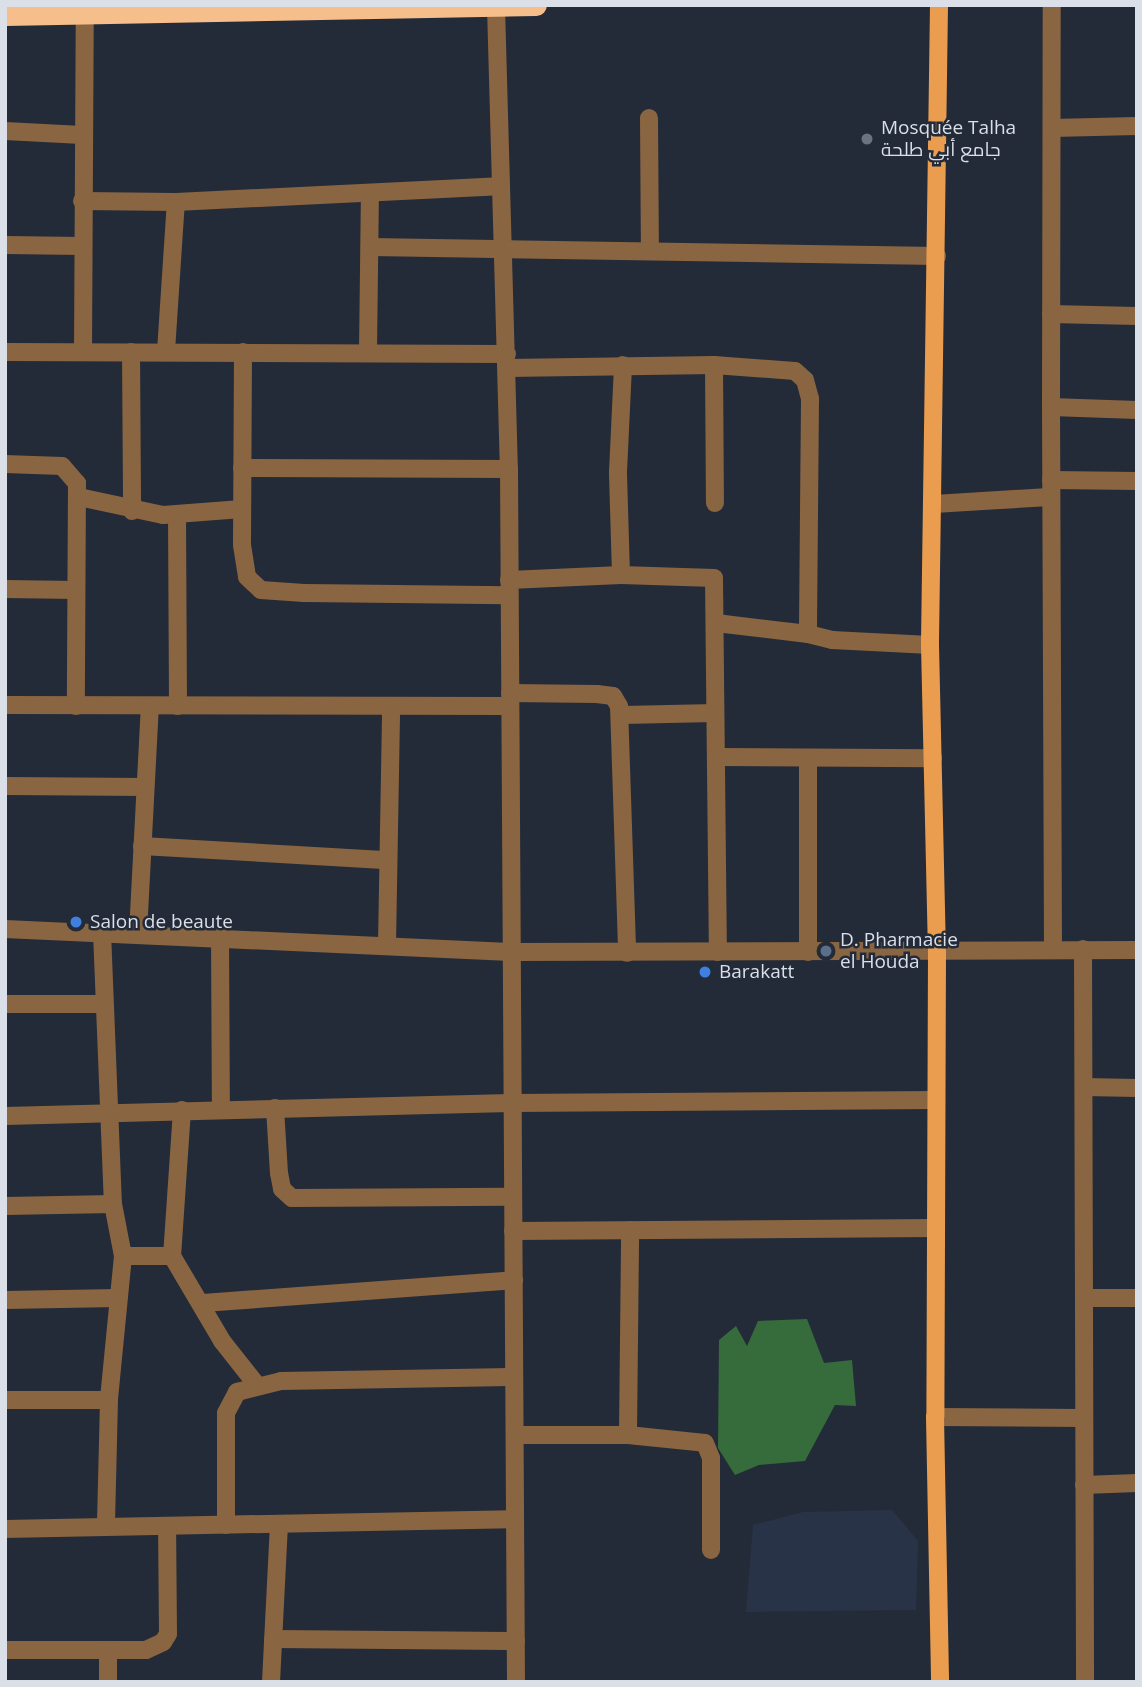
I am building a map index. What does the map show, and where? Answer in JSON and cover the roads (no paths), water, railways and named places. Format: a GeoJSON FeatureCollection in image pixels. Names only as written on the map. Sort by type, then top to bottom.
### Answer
{"type":"FeatureCollection","features":[{"type":"Feature","properties":{"kind":"highway"},"geometry":{"type":"LineString","coordinates":[[5,15],[536,5]]}},
{"type":"Feature","properties":{"kind":"main road"},"geometry":{"type":"LineString","coordinates":[[939,5],[930,645],[937,952],[935,1417],[940,1682]]}},
{"type":"Feature","properties":{"kind":"street"},"geometry":{"type":"LineString","coordinates":[[1052,5],[1050,489],[1053,950]]}},
{"type":"Feature","properties":{"kind":"street"},"geometry":{"type":"LineString","coordinates":[[496,7],[500,246],[507,361],[509,469],[516,1682]]}},
{"type":"Feature","properties":{"kind":"street"},"geometry":{"type":"LineString","coordinates":[[83,352],[82,135],[85,13]]}},
{"type":"Feature","properties":{"kind":"street"},"geometry":{"type":"LineString","coordinates":[[649,118],[650,249]]}},
{"type":"Feature","properties":{"kind":"street"},"geometry":{"type":"LineString","coordinates":[[1052,128],[1137,126]]}},
{"type":"Feature","properties":{"kind":"street"},"geometry":{"type":"LineString","coordinates":[[5,131],[82,135]]}},
{"type":"Feature","properties":{"kind":"street"},"geometry":{"type":"LineString","coordinates":[[82,201],[176,202],[499,186]]}},
{"type":"Feature","properties":{"kind":"street"},"geometry":{"type":"LineString","coordinates":[[368,351],[370,193]]}},
{"type":"Feature","properties":{"kind":"street"},"geometry":{"type":"LineString","coordinates":[[166,351],[176,202]]}},
{"type":"Feature","properties":{"kind":"street"},"geometry":{"type":"LineString","coordinates":[[5,245],[82,246]]}},
{"type":"Feature","properties":{"kind":"street"},"geometry":{"type":"LineString","coordinates":[[371,247],[500,246],[937,256]]}},
{"type":"Feature","properties":{"kind":"street"},"geometry":{"type":"LineString","coordinates":[[1051,314],[1137,316]]}},
{"type":"Feature","properties":{"kind":"street"},"geometry":{"type":"LineString","coordinates":[[5,352],[368,351],[507,361],[779,367],[805,380],[810,399],[808,634]]}},
{"type":"Feature","properties":{"kind":"street"},"geometry":{"type":"LineString","coordinates":[[131,352],[132,511]]}},
{"type":"Feature","properties":{"kind":"street"},"geometry":{"type":"LineString","coordinates":[[243,352],[242,509],[247,577],[261,590],[509,587],[621,575],[715,578],[718,952]]}},
{"type":"Feature","properties":{"kind":"street"},"geometry":{"type":"LineString","coordinates":[[621,575],[618,472],[623,365]]}},
{"type":"Feature","properties":{"kind":"street"},"geometry":{"type":"LineString","coordinates":[[714,365],[715,503]]}},
{"type":"Feature","properties":{"kind":"street"},"geometry":{"type":"LineString","coordinates":[[1051,407],[1137,410]]}},
{"type":"Feature","properties":{"kind":"street"},"geometry":{"type":"LineString","coordinates":[[5,464],[62,466],[77,483],[76,706]]}},
{"type":"Feature","properties":{"kind":"street"},"geometry":{"type":"LineString","coordinates":[[242,468],[509,469]]}},
{"type":"Feature","properties":{"kind":"street"},"geometry":{"type":"LineString","coordinates":[[934,504],[1137,481]]}},
{"type":"Feature","properties":{"kind":"street"},"geometry":{"type":"LineString","coordinates":[[79,497],[132,511],[177,514],[242,509]]}},
{"type":"Feature","properties":{"kind":"street"},"geometry":{"type":"LineString","coordinates":[[177,514],[178,706]]}},
{"type":"Feature","properties":{"kind":"street"},"geometry":{"type":"LineString","coordinates":[[5,589],[76,590]]}},
{"type":"Feature","properties":{"kind":"street"},"geometry":{"type":"LineString","coordinates":[[716,623],[808,634],[832,640],[930,645]]}},
{"type":"Feature","properties":{"kind":"street"},"geometry":{"type":"LineString","coordinates":[[5,705],[391,706],[613,696],[622,715],[627,953]]}},
{"type":"Feature","properties":{"kind":"street"},"geometry":{"type":"LineString","coordinates":[[138,933],[150,706]]}},
{"type":"Feature","properties":{"kind":"street"},"geometry":{"type":"LineString","coordinates":[[387,945],[391,706]]}},
{"type":"Feature","properties":{"kind":"street"},"geometry":{"type":"LineString","coordinates":[[622,715],[715,713]]}},
{"type":"Feature","properties":{"kind":"street"},"geometry":{"type":"LineString","coordinates":[[716,757],[933,758]]}},
{"type":"Feature","properties":{"kind":"street"},"geometry":{"type":"LineString","coordinates":[[808,758],[808,952]]}},
{"type":"Feature","properties":{"kind":"street"},"geometry":{"type":"LineString","coordinates":[[5,786],[145,788]]}},
{"type":"Feature","properties":{"kind":"street"},"geometry":{"type":"LineString","coordinates":[[142,846],[388,860]]}},
{"type":"Feature","properties":{"kind":"street"},"geometry":{"type":"LineString","coordinates":[[5,929],[219,936],[512,952],[1137,950]]}},
{"type":"Feature","properties":{"kind":"street"},"geometry":{"type":"LineString","coordinates":[[102,932],[102,1004],[113,1204],[123,1256],[108,1400],[106,1527]]}},
{"type":"Feature","properties":{"kind":"street"},"geometry":{"type":"LineString","coordinates":[[219,936],[220,1110]]}},
{"type":"Feature","properties":{"kind":"street"},"geometry":{"type":"LineString","coordinates":[[1083,949],[1084,1298],[1081,1418],[1085,1682]]}},
{"type":"Feature","properties":{"kind":"street"},"geometry":{"type":"LineString","coordinates":[[5,1004],[102,1004]]}},
{"type":"Feature","properties":{"kind":"street"},"geometry":{"type":"LineString","coordinates":[[1084,1087],[1137,1088]]}},
{"type":"Feature","properties":{"kind":"street"},"geometry":{"type":"LineString","coordinates":[[5,1116],[108,1110],[513,1103],[935,1100]]}},
{"type":"Feature","properties":{"kind":"street"},"geometry":{"type":"LineString","coordinates":[[275,1108],[282,1189],[292,1198],[513,1197]]}},
{"type":"Feature","properties":{"kind":"street"},"geometry":{"type":"LineString","coordinates":[[182,1110],[172,1256],[181,1277],[203,1303],[222,1341],[256,1384]]}},
{"type":"Feature","properties":{"kind":"street"},"geometry":{"type":"LineString","coordinates":[[5,1206],[113,1204]]}},
{"type":"Feature","properties":{"kind":"street"},"geometry":{"type":"LineString","coordinates":[[513,1231],[936,1228]]}},
{"type":"Feature","properties":{"kind":"street"},"geometry":{"type":"LineString","coordinates":[[628,1436],[630,1230]]}},
{"type":"Feature","properties":{"kind":"street"},"geometry":{"type":"LineString","coordinates":[[123,1256],[172,1256]]}},
{"type":"Feature","properties":{"kind":"street"},"geometry":{"type":"LineString","coordinates":[[203,1303],[513,1280]]}},
{"type":"Feature","properties":{"kind":"street"},"geometry":{"type":"LineString","coordinates":[[5,1300],[118,1298]]}},
{"type":"Feature","properties":{"kind":"street"},"geometry":{"type":"LineString","coordinates":[[1084,1298],[1137,1298]]}},
{"type":"Feature","properties":{"kind":"street"},"geometry":{"type":"LineString","coordinates":[[226,1525],[226,1413],[237,1392],[256,1384],[514,1377]]}},
{"type":"Feature","properties":{"kind":"street"},"geometry":{"type":"LineString","coordinates":[[5,1400],[108,1400]]}},
{"type":"Feature","properties":{"kind":"street"},"geometry":{"type":"LineString","coordinates":[[935,1417],[1081,1418]]}},
{"type":"Feature","properties":{"kind":"street"},"geometry":{"type":"LineString","coordinates":[[516,1435],[628,1436],[705,1443],[711,1458],[711,1550]]}},
{"type":"Feature","properties":{"kind":"street"},"geometry":{"type":"LineString","coordinates":[[1084,1485],[1137,1483]]}},
{"type":"Feature","properties":{"kind":"street"},"geometry":{"type":"LineString","coordinates":[[5,1529],[515,1519]]}},
{"type":"Feature","properties":{"kind":"street"},"geometry":{"type":"LineString","coordinates":[[271,1682],[279,1524]]}},
{"type":"Feature","properties":{"kind":"street"},"geometry":{"type":"LineString","coordinates":[[5,1650],[146,1650],[168,1634],[167,1526]]}},
{"type":"Feature","properties":{"kind":"street"},"geometry":{"type":"LineString","coordinates":[[273,1639],[516,1641]]}},
{"type":"Feature","properties":{"kind":"street"},"geometry":{"type":"LineString","coordinates":[[108,1650],[108,1682]]}},
{"type":"Feature","properties":{"kind":"place","name":"Mosquée Talha جامع أبي طلحة"},"geometry":{"type":"Point","coordinates":[867,139]}},
{"type":"Feature","properties":{"kind":"place","name":"Salon de beaute"},"geometry":{"type":"Point","coordinates":[76,922]}},
{"type":"Feature","properties":{"kind":"place","name":"D. Pharmacie el Houda"},"geometry":{"type":"Point","coordinates":[826,951]}},
{"type":"Feature","properties":{"kind":"place","name":"Barakatt"},"geometry":{"type":"Point","coordinates":[705,972]}}]}
